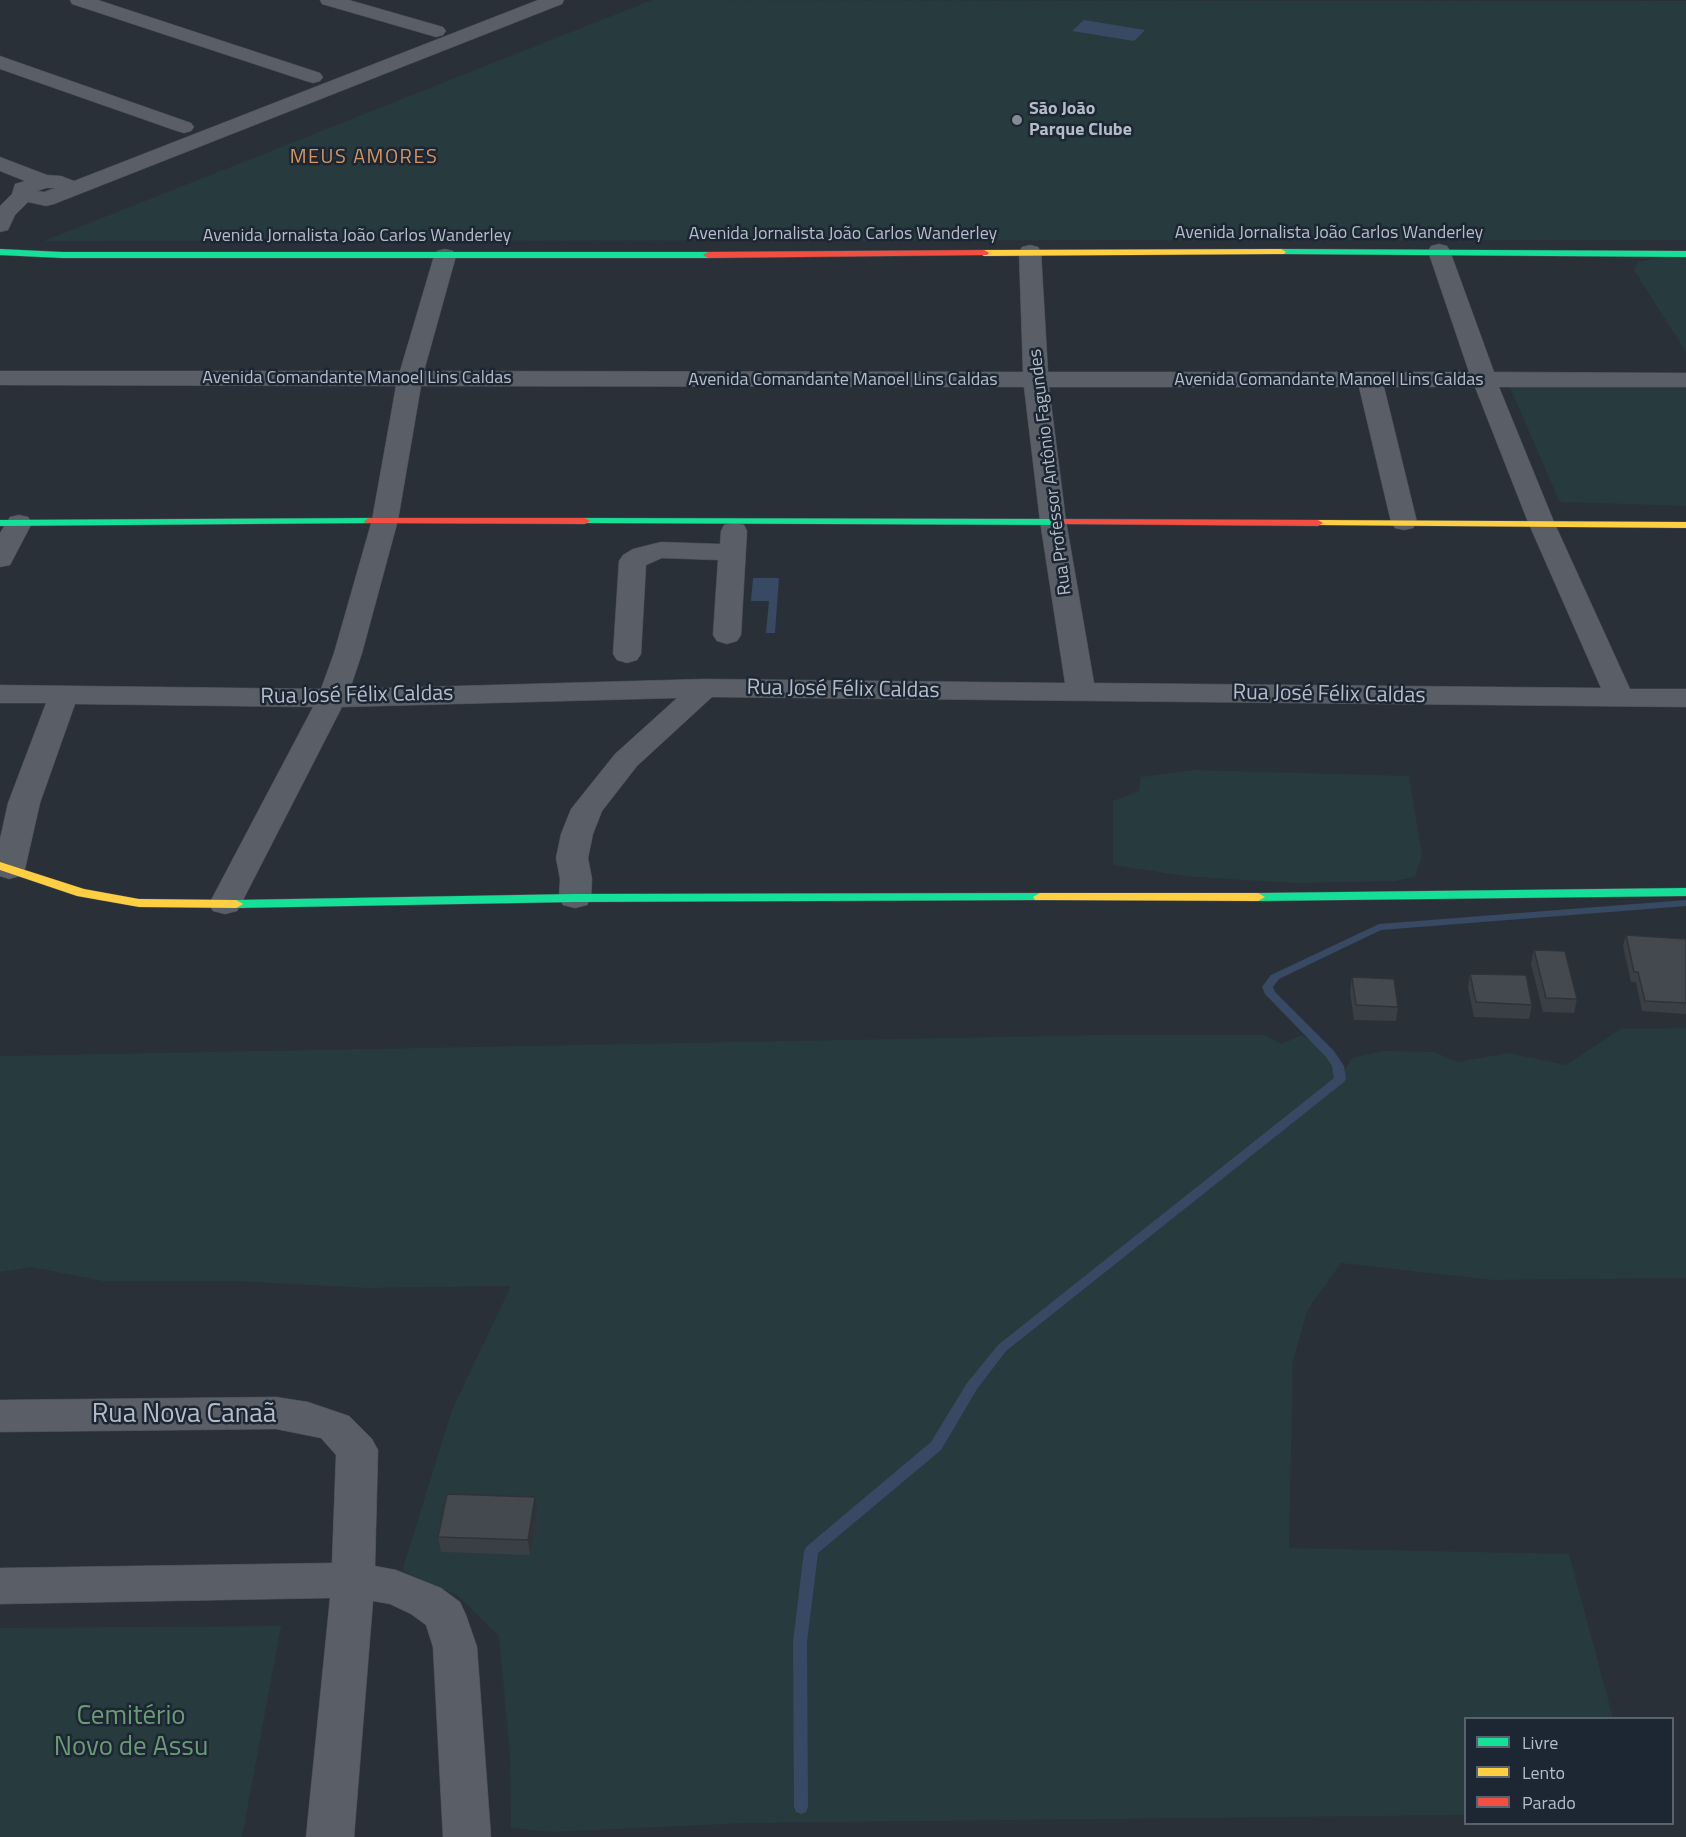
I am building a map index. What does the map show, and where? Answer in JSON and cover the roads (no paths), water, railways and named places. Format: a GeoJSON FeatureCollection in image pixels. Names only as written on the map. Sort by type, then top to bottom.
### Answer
{"type":"FeatureCollection","features":[{"type":"Feature","properties":{"kind":"street"},"geometry":{"type":"LineString","coordinates":[[80,0],[314,84]]}},
{"type":"Feature","properties":{"kind":"street"},"geometry":{"type":"LineString","coordinates":[[329,0],[436,31]]}},
{"type":"Feature","properties":{"kind":"street"},"geometry":{"type":"LineString","coordinates":[[0,225],[5,213],[23,195],[23,189],[55,184],[314,84],[333,69],[516,0]]}},
{"type":"Feature","properties":{"kind":"street"},"geometry":{"type":"LineString","coordinates":[[0,163],[55,184],[184,127],[291,85],[353,78],[554,0]]}},
{"type":"Feature","properties":{"kind":"street"},"geometry":{"type":"LineString","coordinates":[[0,62],[184,127]]}},
{"type":"Feature","properties":{"kind":"street"},"geometry":{"type":"LineString","coordinates":[[333,69],[353,78]]}},
{"type":"Feature","properties":{"kind":"street"},"geometry":{"type":"LineString","coordinates":[[1439,251],[1484,380],[1541,522],[1620,698]]}},
{"type":"Feature","properties":{"kind":"street","name":"Avenida Jornalista João Carlos Wanderley"},"geometry":{"type":"LineString","coordinates":[[0,252],[62,255],[445,256],[1439,251],[1686,254]]}},
{"type":"Feature","properties":{"kind":"street","name":"Rua Professor Antônio Fagundes"},"geometry":{"type":"LineString","coordinates":[[1030,252],[1036,381],[1053,521],[1081,692]]}},
{"type":"Feature","properties":{"kind":"street"},"geometry":{"type":"LineString","coordinates":[[225,904],[332,698],[348,653],[385,520],[410,380],[445,256]]}},
{"type":"Feature","properties":{"kind":"street","name":"Avenida Comandante Manoel Lins Caldas"},"geometry":{"type":"LineString","coordinates":[[0,378],[1686,380]]}},
{"type":"Feature","properties":{"kind":"street"},"geometry":{"type":"LineString","coordinates":[[1370,381],[1404,522]]}},
{"type":"Feature","properties":{"kind":"street"},"geometry":{"type":"LineString","coordinates":[[727,635],[735,520]]}},
{"type":"Feature","properties":{"kind":"street"},"geometry":{"type":"LineString","coordinates":[[0,559],[9,523],[735,520],[1541,522],[1686,525]]}},
{"type":"Feature","properties":{"kind":"street"},"geometry":{"type":"LineString","coordinates":[[627,654],[633,561],[643,555],[661,550],[731,552]]}},
{"type":"Feature","properties":{"kind":"street"},"geometry":{"type":"LineString","coordinates":[[575,898],[576,879],[572,858],[577,834],[587,809],[626,760],[705,688]]}},
{"type":"Feature","properties":{"kind":"street","name":"Rua José Félix Caldas"},"geometry":{"type":"LineString","coordinates":[[0,694],[332,698],[705,688],[1686,698]]}},
{"type":"Feature","properties":{"kind":"street"},"geometry":{"type":"LineString","coordinates":[[64,694],[24,803],[4,868],[82,892],[139,903],[225,904],[575,898],[1306,897],[1686,892]]}},
{"type":"Feature","properties":{"kind":"street","name":"Rua Nova Canaã"},"geometry":{"type":"LineString","coordinates":[[0,1416],[276,1413],[308,1418],[335,1427],[357,1450],[353,1580]]}},
{"type":"Feature","properties":{"kind":"street"},"geometry":{"type":"LineString","coordinates":[[0,1586],[353,1580],[396,1588],[426,1601],[444,1615],[454,1647],[467,1837]]}},
{"type":"Feature","properties":{"kind":"street"},"geometry":{"type":"LineString","coordinates":[[330,1837],[353,1580]]}},
{"type":"Feature","properties":{"kind":"water"},"geometry":{"type":"Polygon","coordinates":[[[1084,20],[1145,30],[1134,41],[1072,31],[1084,20]]]}},
{"type":"Feature","properties":{"kind":"water"},"geometry":{"type":"Polygon","coordinates":[[[753,578],[779,578],[775,633],[766,633],[769,601],[751,601],[753,578]]]}},
{"type":"Feature","properties":{"kind":"waterway"},"geometry":{"type":"LineString","coordinates":[[801,1807],[800,1642],[811,1551],[936,1446],[972,1386],[1002,1348],[1340,1079],[1338,1066],[1330,1054],[1270,994],[1267,987],[1275,977],[1379,927],[1686,903]]}},
{"type":"Feature","properties":{"kind":"place","name":"São João Parque Clube"},"geometry":{"type":"Point","coordinates":[1017,120]}},
{"type":"Feature","properties":{"kind":"district","name":"MEUS AMORES"},"geometry":{"type":"Point","coordinates":[364,158]}},
{"type":"Feature","properties":{"kind":"park label","name":"Cemitério Novo de Assu"},"geometry":{"type":"Point","coordinates":[131,1732]}}]}
